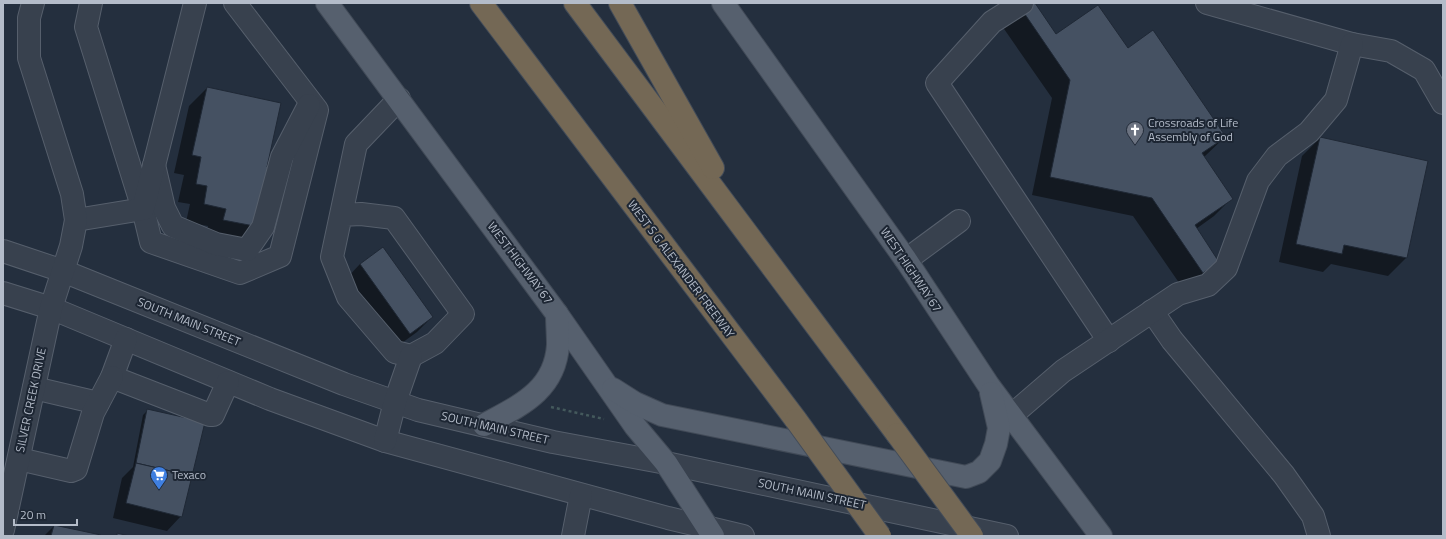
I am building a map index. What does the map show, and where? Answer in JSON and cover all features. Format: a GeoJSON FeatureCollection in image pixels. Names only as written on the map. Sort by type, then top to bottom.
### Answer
{"type":"FeatureCollection","features":[{"type":"Feature","properties":{"kind":"highway","name":"WEST S G ALEXANDER FREEWAY"},"geometry":{"type":"LineString","coordinates":[[481,3],[796,420],[880,536]]}},
{"type":"Feature","properties":{"kind":"highway"},"geometry":{"type":"LineString","coordinates":[[575,3],[972,536]]}},
{"type":"Feature","properties":{"kind":"highway"},"geometry":{"type":"LineString","coordinates":[[620,3],[761,252]]}},
{"type":"Feature","properties":{"kind":"main road","name":"WEST HIGHWAY 67"},"geometry":{"type":"LineString","coordinates":[[327,3],[557,314],[638,430],[666,463],[710,532]]}},
{"type":"Feature","properties":{"kind":"main road","name":"WEST HIGHWAY 67"},"geometry":{"type":"LineString","coordinates":[[723,3],[906,260],[989,386],[1101,536]]}},
{"type":"Feature","properties":{"kind":"main road"},"geometry":{"type":"LineString","coordinates":[[484,425],[527,401],[543,386],[550,373],[558,346],[557,314]]}},
{"type":"Feature","properties":{"kind":"main road"},"geometry":{"type":"LineString","coordinates":[[604,383],[635,403],[662,415],[966,477],[979,472],[990,461],[996,444],[999,428],[989,386]]}},
{"type":"Feature","properties":{"kind":"street","name":"SILVER CREEK DRIVE"},"geometry":{"type":"LineString","coordinates":[[3,530],[51,308],[71,246],[76,220],[72,194],[29,58],[30,18],[33,3]]}},
{"type":"Feature","properties":{"kind":"street"},"geometry":{"type":"LineString","coordinates":[[91,3],[86,27],[143,209],[151,242],[240,274],[280,256],[317,110],[235,3]]}},
{"type":"Feature","properties":{"kind":"street"},"geometry":{"type":"LineString","coordinates":[[143,209],[195,3]]}},
{"type":"Feature","properties":{"kind":"street"},"geometry":{"type":"LineString","coordinates":[[1022,3],[992,22],[937,83],[1109,341]]}},
{"type":"Feature","properties":{"kind":"street"},"geometry":{"type":"LineString","coordinates":[[1206,3],[1352,44],[1391,51],[1424,70],[1443,103]]}},
{"type":"Feature","properties":{"kind":"street"},"geometry":{"type":"LineString","coordinates":[[1012,415],[1063,371],[1178,294],[1208,285],[1226,268],[1258,181],[1277,156],[1309,132],[1336,100],[1352,44]]}},
{"type":"Feature","properties":{"kind":"street"},"geometry":{"type":"LineString","coordinates":[[399,99],[356,144],[332,257],[348,297],[395,352],[412,356]]}},
{"type":"Feature","properties":{"kind":"street"},"geometry":{"type":"LineString","coordinates":[[154,164],[164,208],[173,226],[216,244],[248,250],[263,227],[282,157],[311,102]]}},
{"type":"Feature","properties":{"kind":"street"},"geometry":{"type":"LineString","coordinates":[[76,220],[143,209]]}},
{"type":"Feature","properties":{"kind":"street"},"geometry":{"type":"LineString","coordinates":[[341,215],[360,214],[394,218],[463,314],[435,343],[412,356],[395,402],[385,442]]}},
{"type":"Feature","properties":{"kind":"street"},"geometry":{"type":"LineString","coordinates":[[906,260],[959,221]]}},
{"type":"Feature","properties":{"kind":"street","name":"SOUTH MAIN STREET"},"geometry":{"type":"LineString","coordinates":[[3,251],[63,271],[344,384],[418,410],[553,442],[666,463],[1007,536]]}},
{"type":"Feature","properties":{"kind":"street"},"geometry":{"type":"LineString","coordinates":[[3,293],[51,308],[270,399],[385,442],[581,495],[710,532],[744,536]]}},
{"type":"Feature","properties":{"kind":"street"},"geometry":{"type":"LineString","coordinates":[[1152,311],[1172,340],[1284,475],[1313,516],[1319,536]]}},
{"type":"Feature","properties":{"kind":"street"},"geometry":{"type":"LineString","coordinates":[[19,459],[71,471],[76,469],[98,402],[112,377],[126,339]]}},
{"type":"Feature","properties":{"kind":"street"},"geometry":{"type":"LineString","coordinates":[[112,377],[210,415],[213,415],[228,382]]}},
{"type":"Feature","properties":{"kind":"street"},"geometry":{"type":"LineString","coordinates":[[34,388],[98,402]]}},
{"type":"Feature","properties":{"kind":"street"},"geometry":{"type":"LineString","coordinates":[[573,536],[581,495]]}},
{"type":"Feature","properties":{"kind":"path"},"geometry":{"type":"LineString","coordinates":[[546,406],[611,421]]}},
{"type":"Feature","properties":{"kind":"building","name":"Crossroads of Life Assembly of God"},"geometry":{"type":"Polygon","coordinates":[[[1025,3],[1035,3],[1056,34],[1098,5],[1128,48],[1153,30],[1226,137],[1202,153],[1233,199],[1195,225],[1219,262],[1203,273],[1152,198],[1050,177],[1070,80],[1020,7],[1025,3]]]}},
{"type":"Feature","properties":{"kind":"building"},"geometry":{"type":"Polygon","coordinates":[[[207,87],[281,103],[267,167],[285,170],[254,226],[223,220],[226,209],[204,204],[207,186],[196,184],[201,157],[192,155],[207,87]]]}},
{"type":"Feature","properties":{"kind":"building"},"geometry":{"type":"Polygon","coordinates":[[[1320,137],[1428,161],[1407,258],[1344,245],[1342,254],[1296,244],[1320,137]]]}},
{"type":"Feature","properties":{"kind":"building"},"geometry":{"type":"Polygon","coordinates":[[[383,247],[433,317],[410,334],[360,264],[383,247]]]}},
{"type":"Feature","properties":{"kind":"building","name":"Texaco"},"geometry":{"type":"Polygon","coordinates":[[[147,409],[205,422],[192,476],[136,463],[147,409]]]}},
{"type":"Feature","properties":{"kind":"building","name":"Texaco"},"geometry":{"type":"Polygon","coordinates":[[[136,463],[192,476],[182,517],[126,503],[136,463]]]}},
{"type":"Feature","properties":{"kind":"building"},"geometry":{"type":"Polygon","coordinates":[[[54,525],[101,535],[101,536],[51,536],[54,525]]]}},
{"type":"Feature","properties":{"kind":"building"},"geometry":{"type":"Polygon","coordinates":[[[117,533],[129,536],[117,536],[117,533]]]}},
{"type":"Feature","properties":{"kind":"place","name":"Crossroads of Life Assembly of God"},"geometry":{"type":"Point","coordinates":[1135,145]}},
{"type":"Feature","properties":{"kind":"place","name":"Texaco"},"geometry":{"type":"Point","coordinates":[159,490]}}]}
